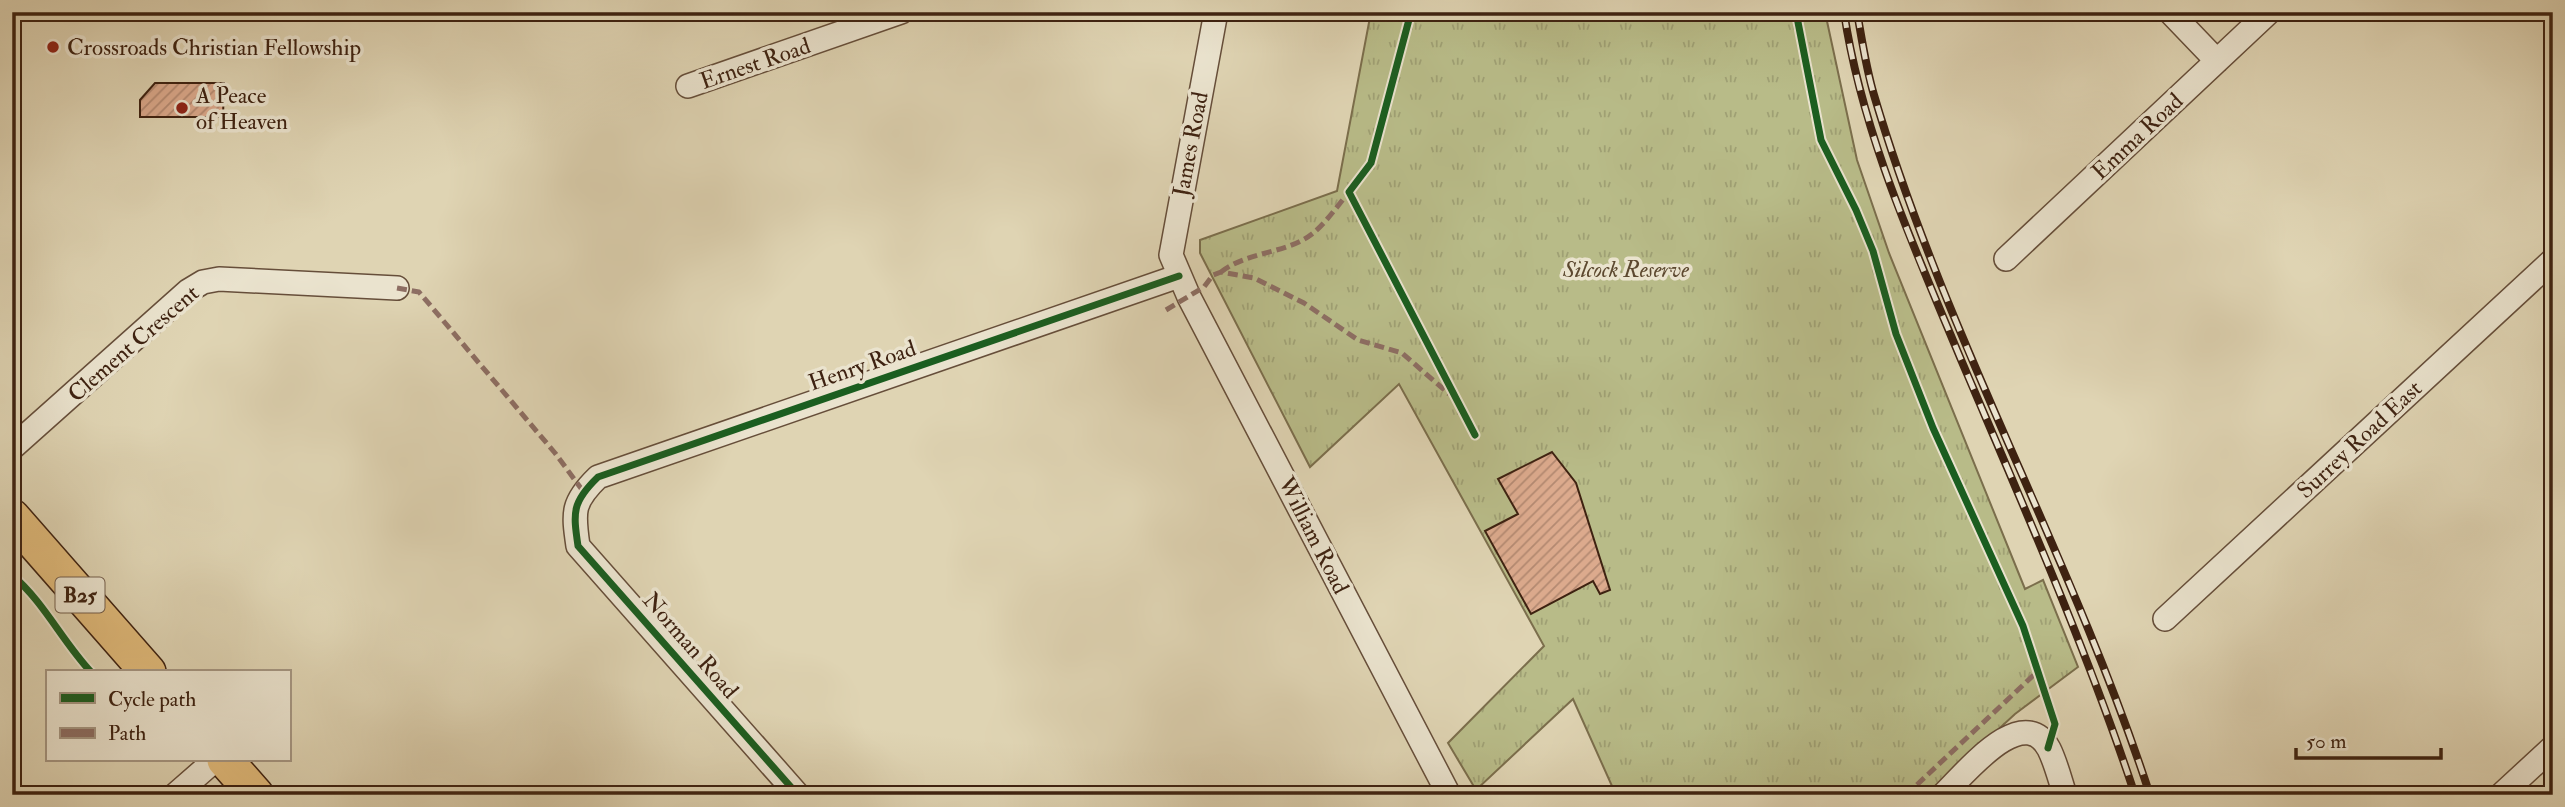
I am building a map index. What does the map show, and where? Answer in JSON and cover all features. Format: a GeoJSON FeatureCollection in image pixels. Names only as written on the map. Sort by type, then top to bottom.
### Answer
{"type":"FeatureCollection","features":[{"type":"Feature","properties":{"kind":"main road","name":"B25"},"geometry":{"type":"LineString","coordinates":[[12,517],[146,670]]}},
{"type":"Feature","properties":{"kind":"main road"},"geometry":{"type":"LineString","coordinates":[[227,762],[256,795]]}},
{"type":"Feature","properties":{"kind":"street","name":"Ernest Road"},"geometry":{"type":"LineString","coordinates":[[688,86],[901,12]]}},
{"type":"Feature","properties":{"kind":"street","name":"James Road"},"geometry":{"type":"LineString","coordinates":[[1179,276],[1171,255],[1174,231],[1216,12]]}},
{"type":"Feature","properties":{"kind":"street"},"geometry":{"type":"LineString","coordinates":[[2170,12],[2217,61]]}},
{"type":"Feature","properties":{"kind":"street","name":"Emma Road"},"geometry":{"type":"LineString","coordinates":[[2006,259],[2269,12]]}},
{"type":"Feature","properties":{"kind":"street","name":"Surrey Road East"},"geometry":{"type":"LineString","coordinates":[[2165,619],[2553,260]]}},
{"type":"Feature","properties":{"kind":"street","name":"Henry Road"},"geometry":{"type":"LineString","coordinates":[[573,512],[583,491],[598,477],[1179,276]]}},
{"type":"Feature","properties":{"kind":"street","name":"William Road"},"geometry":{"type":"LineString","coordinates":[[1179,276],[1449,795]]}},
{"type":"Feature","properties":{"kind":"street","name":"Clement Crescent"},"geometry":{"type":"LineString","coordinates":[[12,448],[188,291],[203,282],[219,279],[397,288]]}},
{"type":"Feature","properties":{"kind":"street","name":"Norman Road"},"geometry":{"type":"LineString","coordinates":[[573,512],[578,546],[798,795]]}},
{"type":"Feature","properties":{"kind":"street"},"geometry":{"type":"LineString","coordinates":[[1943,795],[2006,736],[2020,731],[2032,734],[2048,748],[2065,795]]}},
{"type":"Feature","properties":{"kind":"street"},"geometry":{"type":"LineString","coordinates":[[2501,795],[2553,747]]}},
{"type":"Feature","properties":{"kind":"street"},"geometry":{"type":"LineString","coordinates":[[175,795],[213,762]]}},
{"type":"Feature","properties":{"kind":"green space","name":"Silcock Reserve"},"geometry":{"type":"Polygon","coordinates":[[[1371,12],[1825,12],[1857,160],[1889,253],[2025,589],[2043,580],[2078,667],[2015,714],[1927,795],[1616,795],[1573,699],[1476,790],[1448,743],[1544,646],[1399,384],[1310,467],[1200,253],[1200,240],[1337,191],[1371,12]]]}},
{"type":"Feature","properties":{"kind":"building","name":"A Peace of Heaven"},"geometry":{"type":"Polygon","coordinates":[[[155,83],[224,83],[223,117],[140,117],[140,100],[155,83]]]}},
{"type":"Feature","properties":{"kind":"building"},"geometry":{"type":"Polygon","coordinates":[[[1552,452],[1576,483],[1610,590],[1600,594],[1593,581],[1531,614],[1485,531],[1518,514],[1498,479],[1552,452]]]}},
{"type":"Feature","properties":{"kind":"railway"},"geometry":{"type":"LineString","coordinates":[[1844,12],[1863,102],[1892,190],[2075,631],[2135,795]]}},
{"type":"Feature","properties":{"kind":"railway"},"geometry":{"type":"LineString","coordinates":[[1857,12],[1871,85],[1903,184],[1972,359],[2084,619],[2119,706],[2150,795]]}},
{"type":"Feature","properties":{"kind":"marked path"},"geometry":{"type":"LineString","coordinates":[[1221,272],[1243,260],[1302,241],[1322,225],[1349,192]]}},
{"type":"Feature","properties":{"kind":"marked path"},"geometry":{"type":"LineString","coordinates":[[1166,310],[1204,287],[1213,275],[1221,272],[1254,278],[1304,303],[1358,340],[1402,353],[1449,394]]}},
{"type":"Feature","properties":{"kind":"marked path"},"geometry":{"type":"LineString","coordinates":[[397,288],[419,292],[555,453],[583,491]]}},
{"type":"Feature","properties":{"kind":"marked path"},"geometry":{"type":"LineString","coordinates":[[1906,795],[2038,671]]}},
{"type":"Feature","properties":{"kind":"cycle path"},"geometry":{"type":"LineString","coordinates":[[1411,12],[1371,163],[1349,192],[1475,435]]}},
{"type":"Feature","properties":{"kind":"cycle path"},"geometry":{"type":"LineString","coordinates":[[1796,12],[1821,140],[1873,251],[1896,334],[1933,428],[2023,626],[2055,724],[2048,748]]}},
{"type":"Feature","properties":{"kind":"cycle path"},"geometry":{"type":"LineString","coordinates":[[798,795],[578,546],[575,516],[583,494],[598,477],[1179,276]]}},
{"type":"Feature","properties":{"kind":"cycle path"},"geometry":{"type":"LineString","coordinates":[[12,575],[34,597],[89,670]]}},
{"type":"Feature","properties":{"kind":"place","name":"Crossroads Christian Fellowship"},"geometry":{"type":"Point","coordinates":[53,47]}},
{"type":"Feature","properties":{"kind":"place","name":"A Peace of Heaven"},"geometry":{"type":"Point","coordinates":[182,108]}}]}
